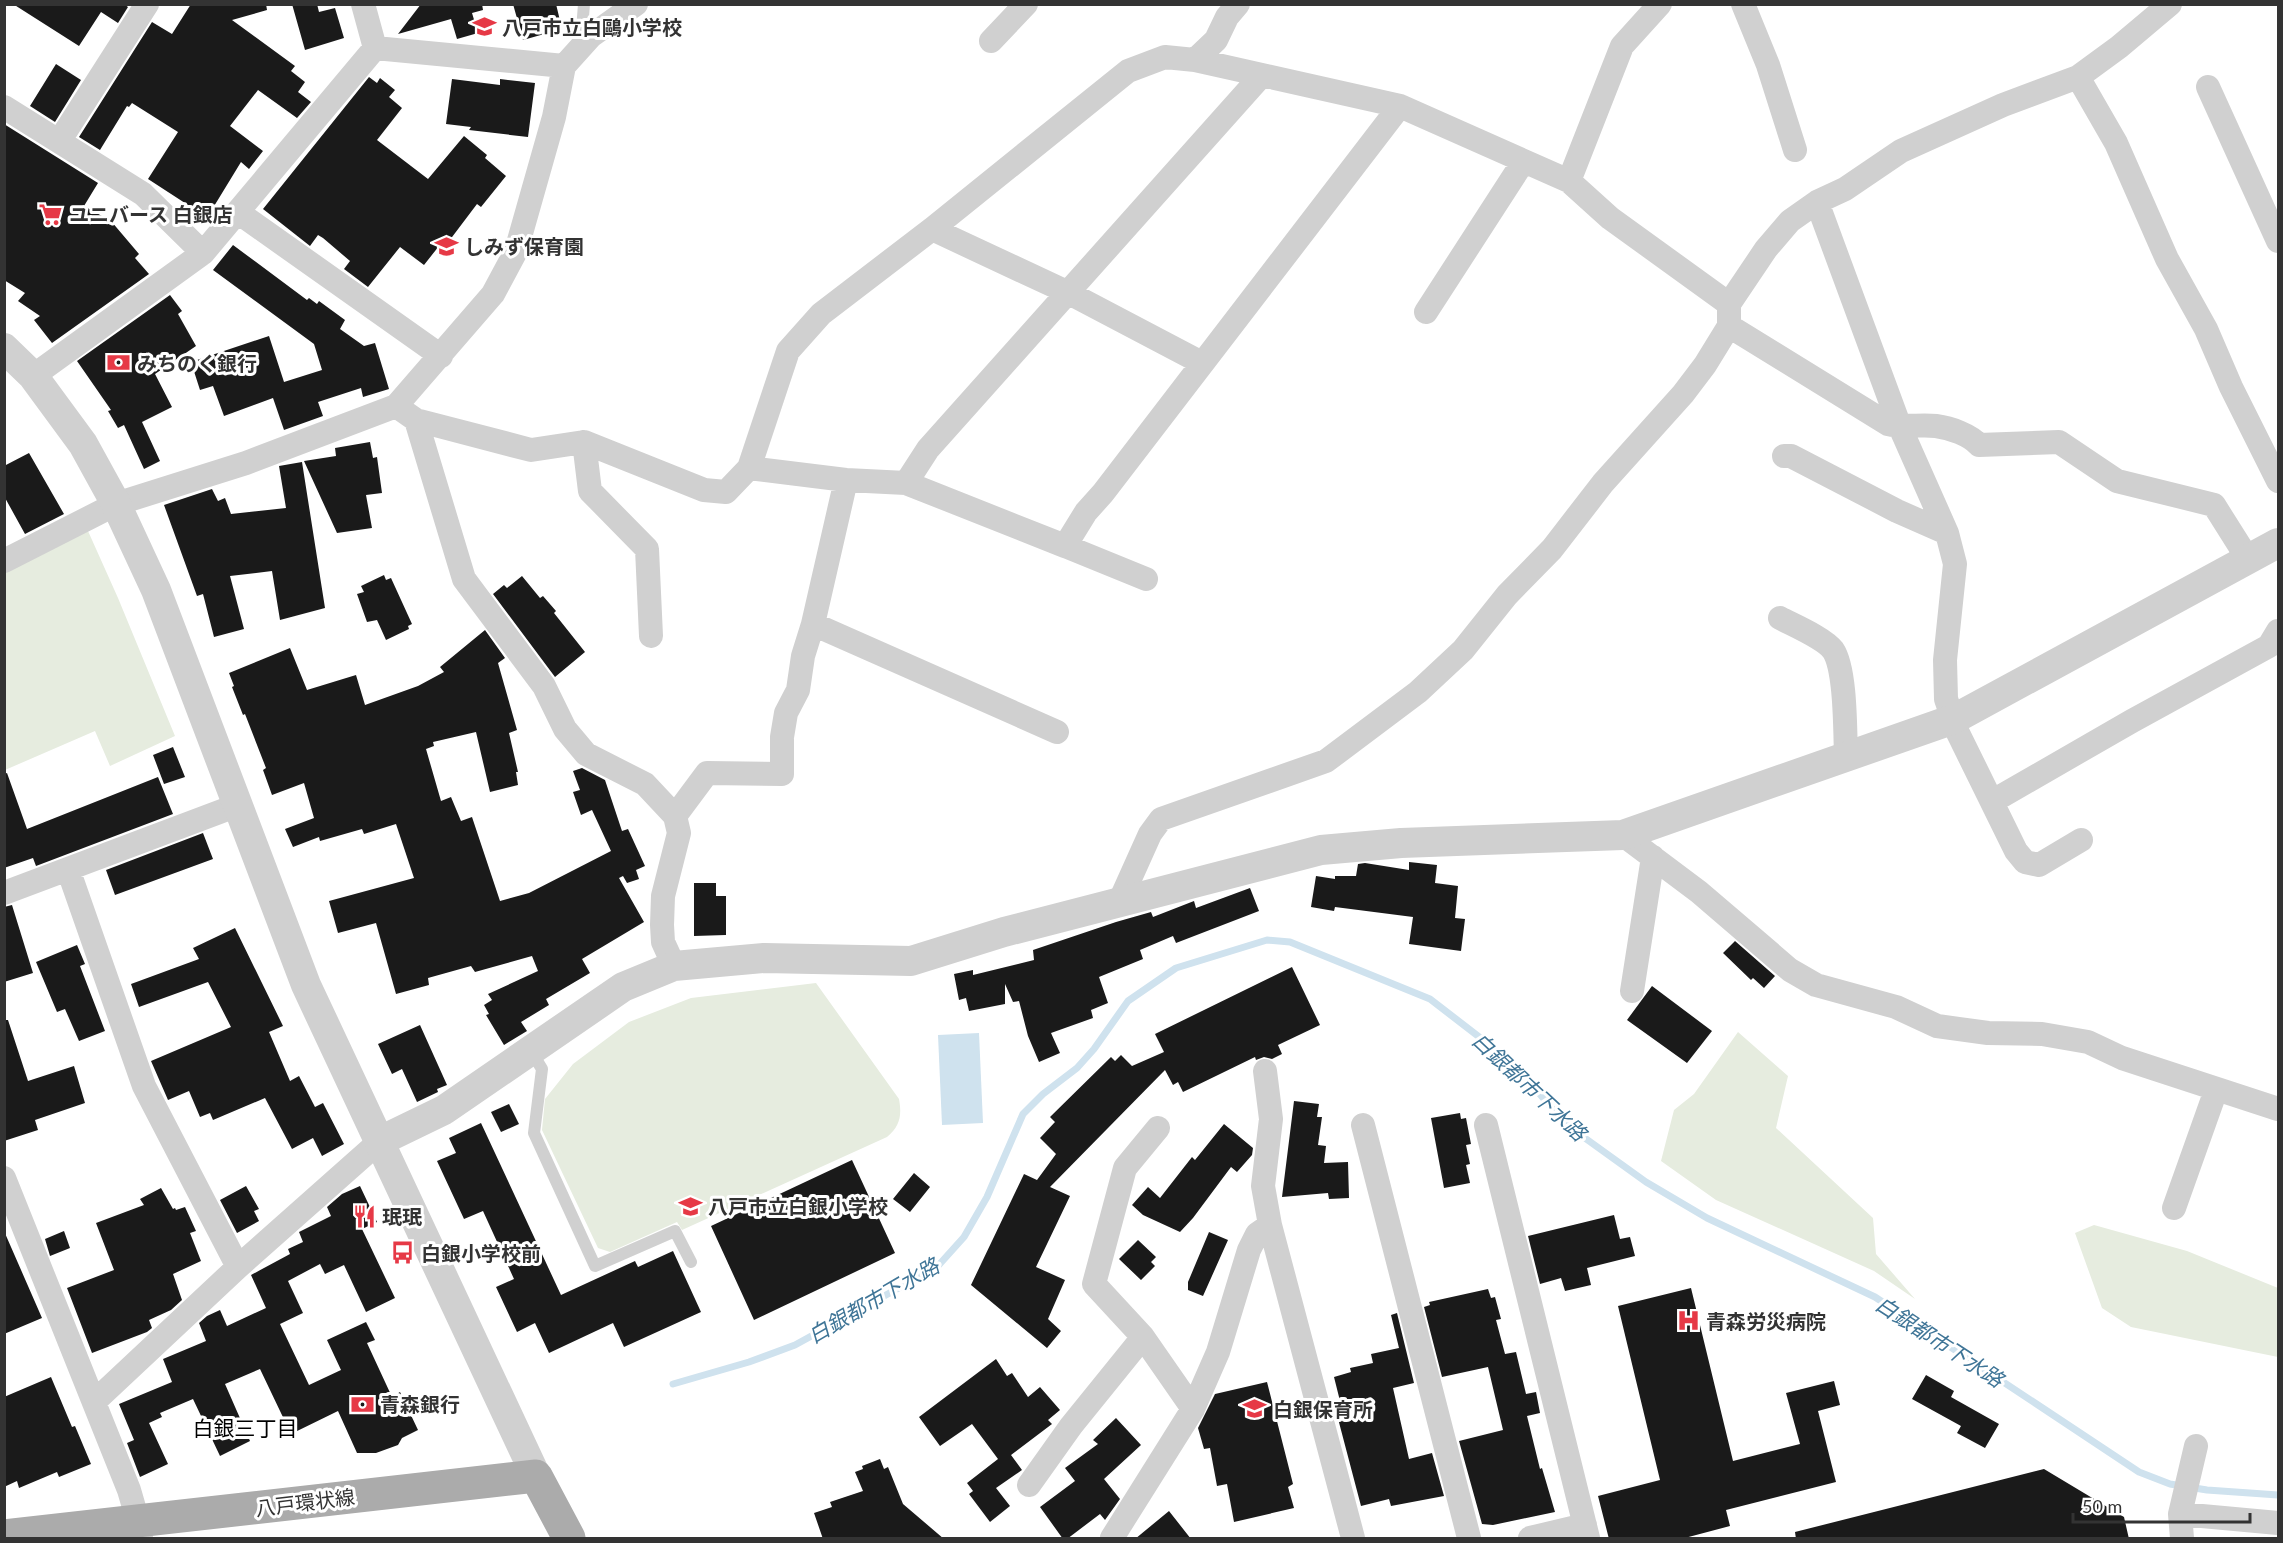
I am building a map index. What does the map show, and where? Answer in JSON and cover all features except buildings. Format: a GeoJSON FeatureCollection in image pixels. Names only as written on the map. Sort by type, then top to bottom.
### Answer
{"type":"FeatureCollection","features":[{"type":"Feature","properties":{"kind":"main road","name":"八戸環状線"},"geometry":{"type":"LineString","coordinates":[[4,1536],[140,1530],[536,1476]]}},
{"type":"Feature","properties":{"kind":"main road"},"geometry":{"type":"LineString","coordinates":[[536,1476],[568,1539]]}},
{"type":"Feature","properties":{"kind":"street"},"geometry":{"type":"LineString","coordinates":[[60,140],[147,4]]}},
{"type":"Feature","properties":{"kind":"street"},"geometry":{"type":"LineString","coordinates":[[363,4],[375,48]]}},
{"type":"Feature","properties":{"kind":"street"},"geometry":{"type":"LineString","coordinates":[[406,413],[441,356],[493,294],[516,252],[554,117],[564,66],[591,36],[636,4]]}},
{"type":"Feature","properties":{"kind":"street"},"geometry":{"type":"LineString","coordinates":[[991,41],[1026,4]]}},
{"type":"Feature","properties":{"kind":"street"},"geometry":{"type":"LineString","coordinates":[[1195,60],[1216,40],[1227,17],[1238,4]]}},
{"type":"Feature","properties":{"kind":"street"},"geometry":{"type":"LineString","coordinates":[[1569,181],[1622,46],[1660,4]]}},
{"type":"Feature","properties":{"kind":"street"},"geometry":{"type":"LineString","coordinates":[[1743,4],[1768,65],[1795,150]]}},
{"type":"Feature","properties":{"kind":"street"},"geometry":{"type":"LineString","coordinates":[[1119,903],[1150,834],[1161,819],[1326,761],[1425,685],[1463,650],[1507,595],[1551,549],[1603,483],[1683,394],[1705,365],[1729,315],[1766,249],[1790,221],[1817,202],[1845,189],[1900,151],[1994,109],[2078,77],[2119,47],[2157,9]]}},
{"type":"Feature","properties":{"kind":"street"},"geometry":{"type":"LineString","coordinates":[[375,48],[564,66]]}},
{"type":"Feature","properties":{"kind":"street"},"geometry":{"type":"LineString","coordinates":[[33,376],[203,254],[375,48]]}},
{"type":"Feature","properties":{"kind":"street"},"geometry":{"type":"LineString","coordinates":[[4,561],[116,504],[406,413],[531,450],[584,442],[704,490],[726,492],[749,468],[788,351],[821,314],[932,229],[1128,71],[1165,57],[1195,60],[1400,106],[1569,181],[1610,218],[1729,315],[1888,424],[1900,427],[1937,426],[1972,437],[1979,445],[2059,442],[2116,481],[2214,506],[2248,560]]}},
{"type":"Feature","properties":{"kind":"street"},"geometry":{"type":"LineString","coordinates":[[906,483],[928,449],[1262,75]]}},
{"type":"Feature","properties":{"kind":"street"},"geometry":{"type":"LineString","coordinates":[[2078,77],[2116,143],[2167,259],[2206,329],[2231,387],[2278,481]]}},
{"type":"Feature","properties":{"kind":"street"},"geometry":{"type":"LineString","coordinates":[[2208,87],[2278,241]]}},
{"type":"Feature","properties":{"kind":"street"},"geometry":{"type":"LineString","coordinates":[[1065,546],[1086,512],[1103,494],[1400,106]]}},
{"type":"Feature","properties":{"kind":"street"},"geometry":{"type":"LineString","coordinates":[[4,107],[143,194],[203,254]]}},
{"type":"Feature","properties":{"kind":"street"},"geometry":{"type":"LineString","coordinates":[[1426,312],[1523,162]]}},
{"type":"Feature","properties":{"kind":"street"},"geometry":{"type":"LineString","coordinates":[[1817,202],[1900,427],[1947,533],[1955,564],[1945,660],[1946,699],[1957,731],[2016,851],[2025,862],[2039,865],[2081,840]]}},
{"type":"Feature","properties":{"kind":"street"},"geometry":{"type":"LineString","coordinates":[[239,213],[441,356]]}},
{"type":"Feature","properties":{"kind":"street"},"geometry":{"type":"LineString","coordinates":[[932,229],[1067,292],[1202,363]]}},
{"type":"Feature","properties":{"kind":"street"},"geometry":{"type":"LineString","coordinates":[[4,348],[33,376],[83,444],[116,504],[156,590],[306,985],[536,1476]]}},
{"type":"Feature","properties":{"kind":"street"},"geometry":{"type":"LineString","coordinates":[[406,413],[464,579],[544,686],[565,729],[586,754],[645,784],[675,816],[679,833],[663,896],[662,925],[663,942],[674,966]]}},
{"type":"Feature","properties":{"kind":"street"},"geometry":{"type":"LineString","coordinates":[[584,442],[590,491],[647,549],[651,636]]}},
{"type":"Feature","properties":{"kind":"street"},"geometry":{"type":"LineString","coordinates":[[1784,456],[1791,456],[1897,511],[1947,533]]}},
{"type":"Feature","properties":{"kind":"street"},"geometry":{"type":"LineString","coordinates":[[749,468],[846,480],[906,483],[1146,579]]}},
{"type":"Feature","properties":{"kind":"street"},"geometry":{"type":"LineString","coordinates":[[675,816],[707,773],[783,774],[782,737],[786,713],[798,690],[803,656],[813,624],[846,480]]}},
{"type":"Feature","properties":{"kind":"street"},"geometry":{"type":"LineString","coordinates":[[94,1401],[238,1267],[380,1141],[444,1110],[623,987],[674,966],[764,958],[911,961],[1004,933],[1321,850],[1401,843],[1623,835],[1954,719],[2278,543]]}},
{"type":"Feature","properties":{"kind":"street"},"geometry":{"type":"LineString","coordinates":[[1780,618],[1832,649],[1838,662],[1843,689],[1846,756]]}},
{"type":"Feature","properties":{"kind":"street"},"geometry":{"type":"LineString","coordinates":[[813,624],[1057,732]]}},
{"type":"Feature","properties":{"kind":"street"},"geometry":{"type":"LineString","coordinates":[[1993,801],[2132,721],[2270,646],[2278,632]]}},
{"type":"Feature","properties":{"kind":"street"},"geometry":{"type":"LineString","coordinates":[[4,893],[238,806]]}},
{"type":"Feature","properties":{"kind":"street"},"geometry":{"type":"LineString","coordinates":[[1623,835],[1699,892],[1790,970],[1816,985],[1896,1007],[1937,1026],[1988,1033],[2042,1034],[2088,1042],[2122,1058],[2278,1108]]}},
{"type":"Feature","properties":{"kind":"street"},"geometry":{"type":"LineString","coordinates":[[1632,991],[1653,857]]}},
{"type":"Feature","properties":{"kind":"street"},"geometry":{"type":"LineString","coordinates":[[68,869],[144,1086],[238,1267]]}},
{"type":"Feature","properties":{"kind":"street"},"geometry":{"type":"LineString","coordinates":[[1265,1071],[1271,1119],[1263,1186],[1270,1225],[1353,1539]]}},
{"type":"Feature","properties":{"kind":"street"},"geometry":{"type":"LineString","coordinates":[[2174,1208],[2216,1090]]}},
{"type":"Feature","properties":{"kind":"street"},"geometry":{"type":"LineString","coordinates":[[1364,1125],[1469,1539]]}},
{"type":"Feature","properties":{"kind":"street"},"geometry":{"type":"LineString","coordinates":[[1486,1125],[1586,1532],[1530,1539]]}},
{"type":"Feature","properties":{"kind":"street"},"geometry":{"type":"LineString","coordinates":[[1158,1128],[1125,1168],[1094,1284],[1143,1338],[1193,1409]]}},
{"type":"Feature","properties":{"kind":"street"},"geometry":{"type":"LineString","coordinates":[[4,1178],[129,1490],[140,1530]]}},
{"type":"Feature","properties":{"kind":"street"},"geometry":{"type":"LineString","coordinates":[[1112,1539],[1193,1409],[1218,1352],[1249,1250],[1257,1234],[1270,1225]]}},
{"type":"Feature","properties":{"kind":"street"},"geometry":{"type":"LineString","coordinates":[[1029,1485],[1071,1426],[1143,1338]]}},
{"type":"Feature","properties":{"kind":"street"},"geometry":{"type":"LineString","coordinates":[[2182,1539],[2180,1514],[2196,1446]]}},
{"type":"Feature","properties":{"kind":"street"},"geometry":{"type":"LineString","coordinates":[[2180,1514],[2278,1523]]}},
{"type":"Feature","properties":{"kind":"lane"},"geometry":{"type":"LineString","coordinates":[[580,47],[584,4]]}},
{"type":"Feature","properties":{"kind":"lane"},"geometry":{"type":"LineString","coordinates":[[531,1052],[542,1069],[534,1133],[595,1266],[675,1231],[691,1262]]}},
{"type":"Feature","properties":{"kind":"shaded area"},"geometry":{"type":"Polygon","coordinates":[[[88,531],[175,736],[110,766],[95,731],[5,770],[5,572],[88,531]]]}},
{"type":"Feature","properties":{"kind":"shaded area"},"geometry":{"type":"Polygon","coordinates":[[[816,983],[899,1099],[900,1116],[895,1129],[887,1137],[682,1230],[677,1222],[610,1252],[598,1248],[542,1130],[545,1099],[573,1064],[629,1022],[691,998],[816,983]]]}},
{"type":"Feature","properties":{"kind":"shaded area"},"geometry":{"type":"Polygon","coordinates":[[[1738,1032],[1788,1076],[1776,1128],[1873,1218],[1876,1254],[1915,1299],[1874,1271],[1716,1200],[1661,1161],[1674,1110],[1694,1094],[1738,1032]]]}},
{"type":"Feature","properties":{"kind":"shaded area"},"geometry":{"type":"Polygon","coordinates":[[[2094,1225],[2187,1251],[2278,1288],[2278,1357],[2131,1327],[2102,1308],[2075,1233],[2094,1225]]]}},
{"type":"Feature","properties":{"kind":"water"},"geometry":{"type":"Polygon","coordinates":[[[979,1033],[983,1123],[942,1125],[938,1035],[979,1033]]]}},
{"type":"Feature","properties":{"kind":"waterway","name":"白銀都市下水路"},"geometry":{"type":"LineString","coordinates":[[673,1384],[749,1362],[795,1345],[937,1267],[964,1237],[987,1197],[1023,1114],[1043,1094],[1077,1068],[1094,1049],[1128,1001],[1176,968],[1267,940],[1290,942],[1430,999],[1500,1053],[1529,1081],[1564,1123],[1646,1182],[1707,1218],[1875,1297],[2139,1472],[2170,1484],[2207,1490],[2278,1495]]}},
{"type":"Feature","properties":{"kind":"place","name":"八戸市立白鷗小学校"},"geometry":{"type":"Point","coordinates":[484,27]}},
{"type":"Feature","properties":{"kind":"place","name":"ユニバース 白銀店"},"geometry":{"type":"Point","coordinates":[51,214]}},
{"type":"Feature","properties":{"kind":"place","name":"しみず保育園"},"geometry":{"type":"Point","coordinates":[446,246]}},
{"type":"Feature","properties":{"kind":"place","name":"みちのく銀行"},"geometry":{"type":"Point","coordinates":[119,363]}},
{"type":"Feature","properties":{"kind":"place","name":"八戸市立白銀小学校"},"geometry":{"type":"Point","coordinates":[690,1206]}},
{"type":"Feature","properties":{"kind":"place","name":"珉珉"},"geometry":{"type":"Point","coordinates":[364,1216]}},
{"type":"Feature","properties":{"kind":"place","name":"白銀小学校前"},"geometry":{"type":"Point","coordinates":[403,1253]}},
{"type":"Feature","properties":{"kind":"place","name":"青森労災病院"},"geometry":{"type":"Point","coordinates":[1688,1321]}},
{"type":"Feature","properties":{"kind":"place","name":"青森銀行"},"geometry":{"type":"Point","coordinates":[362,1404]}},
{"type":"Feature","properties":{"kind":"place","name":"白銀保育所"},"geometry":{"type":"Point","coordinates":[1255,1409]}},
{"type":"Feature","properties":{"kind":"district","name":"白銀三丁目"},"geometry":{"type":"Point","coordinates":[245,1427]}}]}
